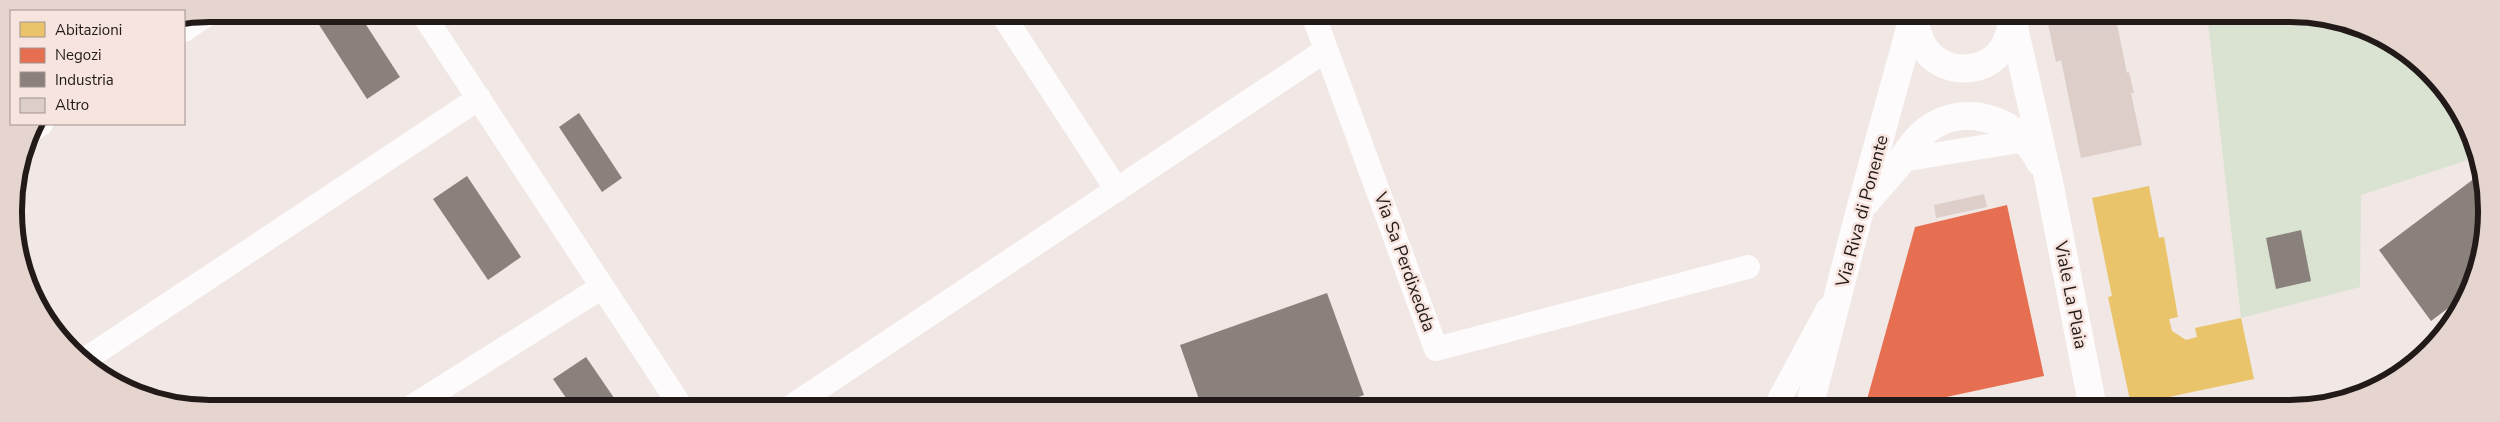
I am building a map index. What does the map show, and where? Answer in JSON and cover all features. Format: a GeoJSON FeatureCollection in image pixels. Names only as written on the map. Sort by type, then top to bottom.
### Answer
{"type":"FeatureCollection","features":[{"type":"Feature","properties":{"kind":"main road","name":"Via Riva di Ponente"},"geometry":{"type":"LineString","coordinates":[[1811,400],[1911,22]]}},
{"type":"Feature","properties":{"kind":"main road"},"geometry":{"type":"LineString","coordinates":[[1915,22],[1924,47],[1943,65],[1956,69],[1969,69],[1994,59],[2003,49],[2011,22]]}},
{"type":"Feature","properties":{"kind":"main road","name":"Viale La Plaia"},"geometry":{"type":"LineString","coordinates":[[2013,22],[2049,182],[2091,400]]}},
{"type":"Feature","properties":{"kind":"main road","name":"Viale La Plaia"},"geometry":{"type":"LineString","coordinates":[[1860,210],[1902,160],[1913,142],[1937,124],[1960,117],[1990,118],[2014,129],[2035,152],[2049,182]]}},
{"type":"Feature","properties":{"kind":"lane"},"geometry":{"type":"LineString","coordinates":[[428,22],[677,400]]}},
{"type":"Feature","properties":{"kind":"lane"},"geometry":{"type":"LineString","coordinates":[[1009,22],[1117,190]]}},
{"type":"Feature","properties":{"kind":"lane","name":"Via Sa Perdixedda"},"geometry":{"type":"LineString","coordinates":[[1316,22],[1362,141],[1436,349],[1748,267]]}},
{"type":"Feature","properties":{"kind":"lane"},"geometry":{"type":"LineString","coordinates":[[801,400],[1326,50]]}},
{"type":"Feature","properties":{"kind":"lane"},"geometry":{"type":"LineString","coordinates":[[90,356],[479,98]]}},
{"type":"Feature","properties":{"kind":"lane"},"geometry":{"type":"LineString","coordinates":[[1779,400],[1842,284]]}},
{"type":"Feature","properties":{"kind":"lane"},"geometry":{"type":"LineString","coordinates":[[423,400],[602,286]]}},
{"type":"Feature","properties":{"kind":"green space"},"geometry":{"type":"Polygon","coordinates":[[[2208,22],[2289,22],[2314,24],[2338,29],[2361,37],[2404,61],[2431,87],[2446,106],[2458,128],[2470,159],[2361,195],[2360,287],[2241,318],[2208,22]]]}},
{"type":"Feature","properties":{"kind":"building: Abitazioni"},"geometry":{"type":"Polygon","coordinates":[[[2149,186],[2159,238],[2164,237],[2178,317],[2169,319],[2172,331],[2186,340],[2197,337],[2195,328],[2241,318],[2254,379],[2155,400],[2130,400],[2108,297],[2112,296],[2092,198],[2149,186]]]}},
{"type":"Feature","properties":{"kind":"building: Negozi"},"geometry":{"type":"Polygon","coordinates":[[[2007,205],[2044,376],[1932,400],[1867,400],[1915,227],[2007,205]]]}},
{"type":"Feature","properties":{"kind":"building: Industria"},"geometry":{"type":"Polygon","coordinates":[[[317,22],[364,22],[400,77],[367,99],[317,22]]]}},
{"type":"Feature","properties":{"kind":"building: Industria"},"geometry":{"type":"Polygon","coordinates":[[[579,113],[622,178],[602,192],[559,127],[579,113]]]}},
{"type":"Feature","properties":{"kind":"building: Industria"},"geometry":{"type":"Polygon","coordinates":[[[467,176],[521,257],[488,280],[433,199],[467,176]]]}},
{"type":"Feature","properties":{"kind":"building: Industria"},"geometry":{"type":"Polygon","coordinates":[[[2475,178],[2478,211],[2476,236],[2471,260],[2463,283],[2452,305],[2431,321],[2379,250],[2475,178]]]}},
{"type":"Feature","properties":{"kind":"building: Industria"},"geometry":{"type":"Polygon","coordinates":[[[2301,230],[2311,281],[2276,289],[2266,238],[2301,230]]]}},
{"type":"Feature","properties":{"kind":"building: Industria"},"geometry":{"type":"Polygon","coordinates":[[[1327,293],[1364,395],[1350,400],[1199,400],[1180,345],[1327,293]]]}},
{"type":"Feature","properties":{"kind":"building: Industria"},"geometry":{"type":"Polygon","coordinates":[[[586,357],[616,400],[567,400],[553,379],[586,357]]]}},
{"type":"Feature","properties":{"kind":"building: Altro"},"geometry":{"type":"Polygon","coordinates":[[[2048,22],[2117,22],[2127,73],[2129,72],[2134,93],[2131,93],[2142,145],[2081,158],[2061,60],[2056,62],[2048,22]]]}},
{"type":"Feature","properties":{"kind":"building: Altro"},"geometry":{"type":"Polygon","coordinates":[[[1984,194],[1987,207],[1936,218],[1934,205],[1984,194]]]}}]}
